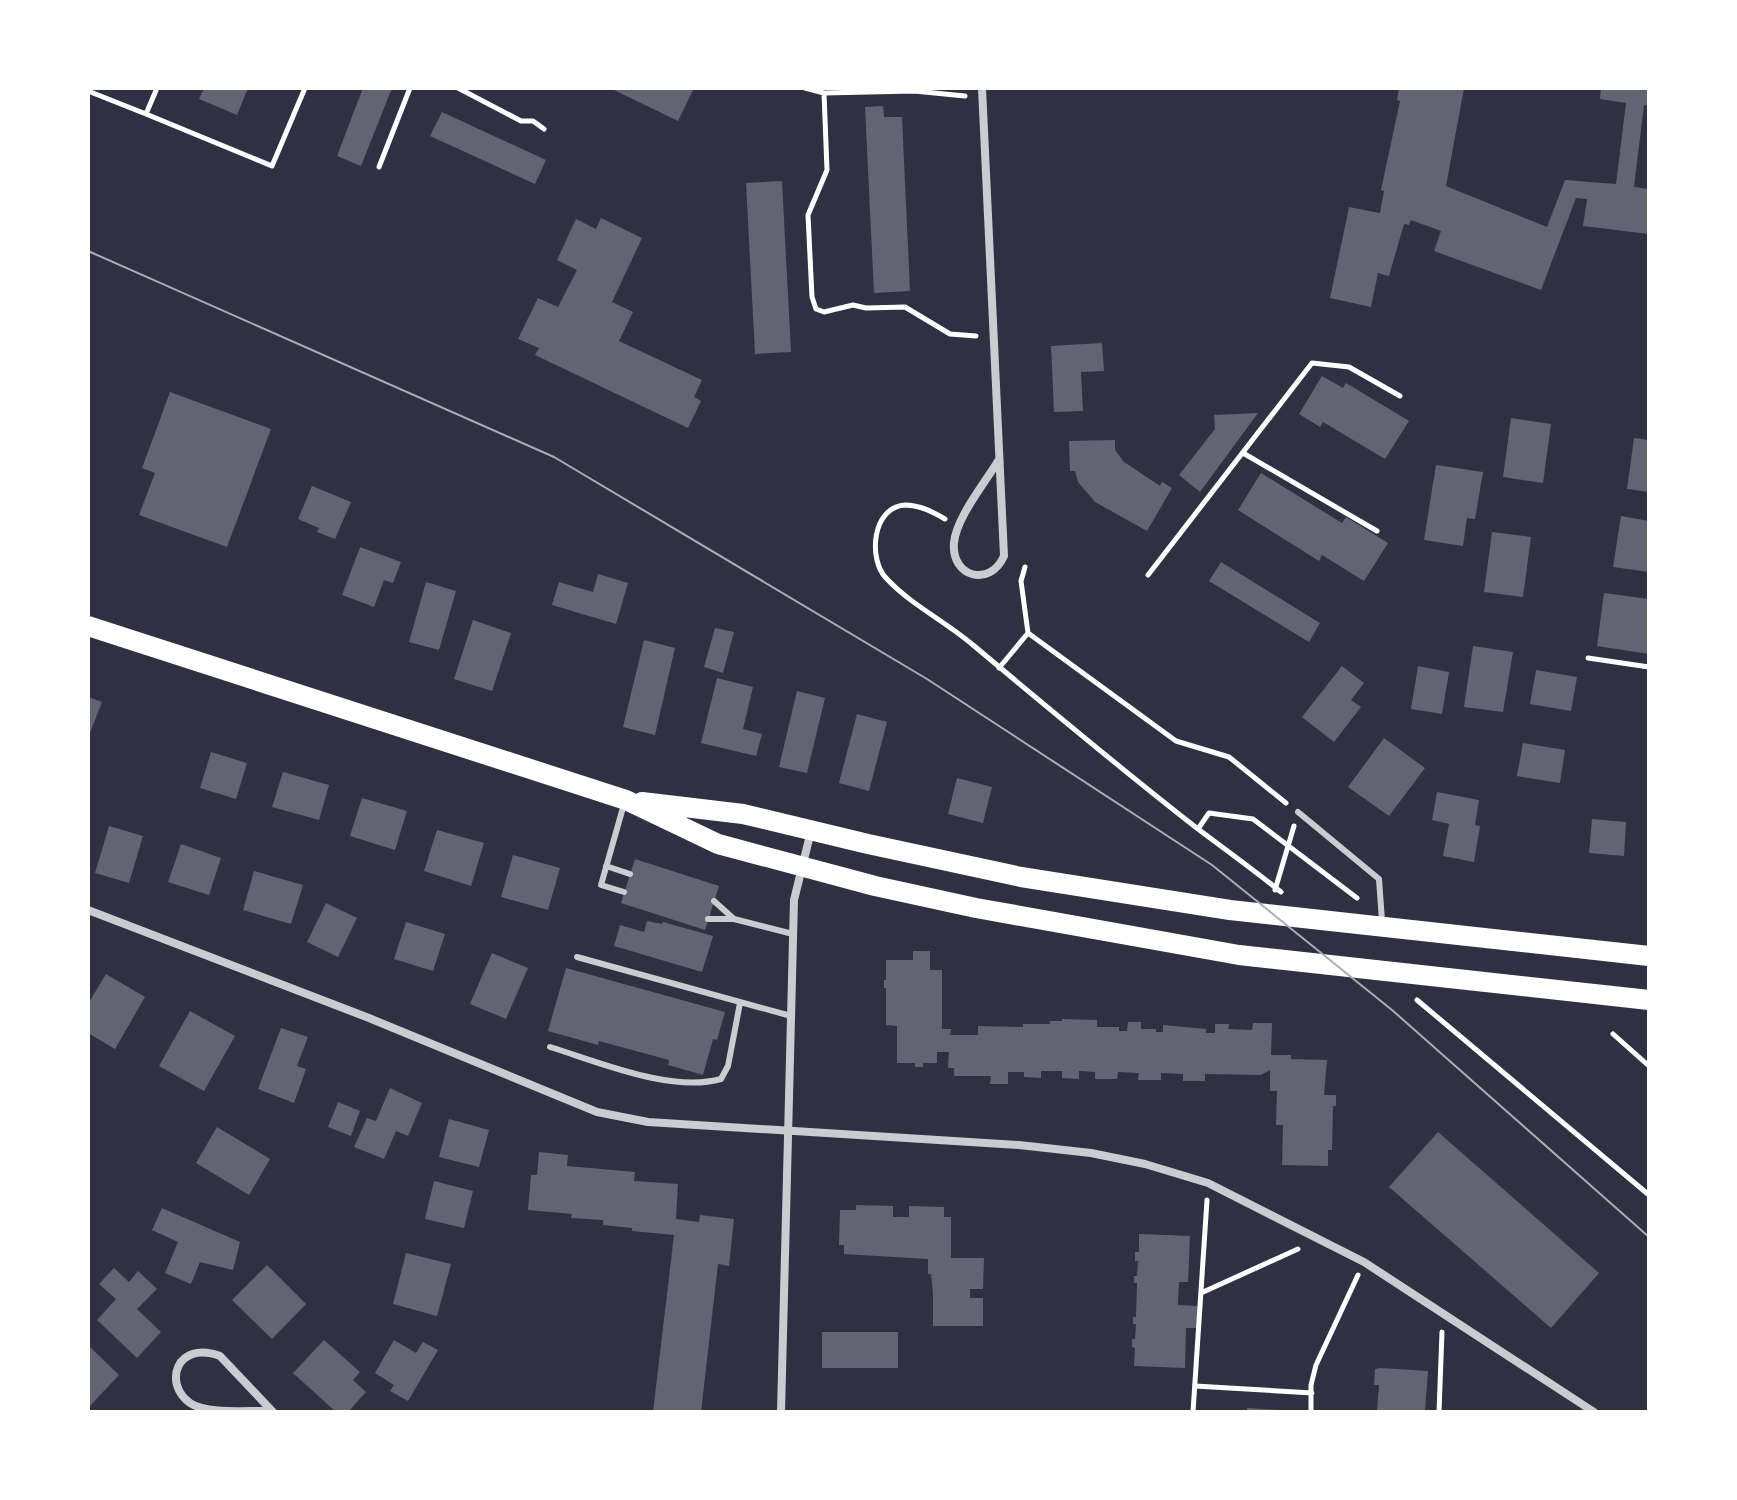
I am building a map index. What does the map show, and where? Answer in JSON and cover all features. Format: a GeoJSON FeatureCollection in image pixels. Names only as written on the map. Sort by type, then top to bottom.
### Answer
{"type":"FeatureCollection","features":[{"type":"Feature","properties":{"kind":"main road"},"geometry":{"type":"LineString","coordinates":[[88,626],[626,800],[718,844],[801,868],[976,908],[1239,955],[1649,1000]]}},
{"type":"Feature","properties":{"kind":"main road"},"geometry":{"type":"LineString","coordinates":[[626,800],[743,814],[1021,877],[1230,910],[1649,956]]}},
{"type":"Feature","properties":{"kind":"street"},"geometry":{"type":"LineString","coordinates":[[982,93],[1004,556],[999,568],[986,575],[972,574],[960,568],[955,557],[958,526],[998,461]]}},
{"type":"Feature","properties":{"kind":"street"},"geometry":{"type":"LineString","coordinates":[[781,1412],[794,900],[812,831]]}},
{"type":"Feature","properties":{"kind":"street"},"geometry":{"type":"LineString","coordinates":[[88,910],[369,1018],[597,1112],[648,1122],[1019,1145],[1091,1153],[1145,1164],[1208,1183],[1322,1238],[1364,1262],[1443,1311],[1590,1411]]}},
{"type":"Feature","properties":{"kind":"street"},"geometry":{"type":"LineString","coordinates":[[195,1352],[220,1356],[273,1411],[204,1409],[190,1403],[180,1393],[177,1381],[178,1368],[184,1356],[195,1352]]}},
{"type":"Feature","properties":{"kind":"lane"},"geometry":{"type":"LineString","coordinates":[[624,892],[601,885],[626,800]]}},
{"type":"Feature","properties":{"kind":"lane"},"geometry":{"type":"LineString","coordinates":[[1298,812],[1379,879],[1383,929]]}},
{"type":"Feature","properties":{"kind":"lane"},"geometry":{"type":"LineString","coordinates":[[606,866],[630,874]]}},
{"type":"Feature","properties":{"kind":"lane"},"geometry":{"type":"LineString","coordinates":[[714,901],[734,919]]}},
{"type":"Feature","properties":{"kind":"lane"},"geometry":{"type":"LineString","coordinates":[[708,919],[734,919],[793,934]]}},
{"type":"Feature","properties":{"kind":"lane"},"geometry":{"type":"LineString","coordinates":[[577,957],[791,1016]]}},
{"type":"Feature","properties":{"kind":"lane"},"geometry":{"type":"LineString","coordinates":[[550,1047],[634,1073],[679,1082],[706,1083],[721,1079],[728,1066],[740,1003]]}},
{"type":"Feature","properties":{"kind":"path"},"geometry":{"type":"LineString","coordinates":[[146,114],[157,88]]}},
{"type":"Feature","properties":{"kind":"path"},"geometry":{"type":"LineString","coordinates":[[88,91],[272,166],[305,88]]}},
{"type":"Feature","properties":{"kind":"path"},"geometry":{"type":"LineString","coordinates":[[379,167],[410,88]]}},
{"type":"Feature","properties":{"kind":"path"},"geometry":{"type":"LineString","coordinates":[[458,88],[521,121],[533,121],[544,129]]}},
{"type":"Feature","properties":{"kind":"path"},"geometry":{"type":"LineString","coordinates":[[805,88],[824,93],[914,90],[982,93]]}},
{"type":"Feature","properties":{"kind":"path"},"geometry":{"type":"LineString","coordinates":[[824,93],[827,170],[808,215],[812,297],[816,309],[824,312],[847,305],[905,307],[950,334],[995,337]]}},
{"type":"Feature","properties":{"kind":"path"},"geometry":{"type":"LineString","coordinates":[[1148,575],[1312,363],[1349,367],[1400,396]]}},
{"type":"Feature","properties":{"kind":"path"},"geometry":{"type":"LineString","coordinates":[[1243,453],[1377,531]]}},
{"type":"Feature","properties":{"kind":"path"},"geometry":{"type":"LineString","coordinates":[[958,526],[929,509],[903,505],[886,514],[878,530],[876,564],[884,576],[911,601],[970,642],[1198,829],[1253,870]]}},
{"type":"Feature","properties":{"kind":"path"},"geometry":{"type":"LineString","coordinates":[[1025,567],[1021,581],[1028,633],[1176,741],[1229,757],[1298,812],[1274,890]]}},
{"type":"Feature","properties":{"kind":"path"},"geometry":{"type":"LineString","coordinates":[[999,668],[1028,633]]}},
{"type":"Feature","properties":{"kind":"path"},"geometry":{"type":"LineString","coordinates":[[1588,658],[1649,667]]}},
{"type":"Feature","properties":{"kind":"path"},"geometry":{"type":"LineString","coordinates":[[1198,829],[1209,813],[1253,819],[1357,898]]}},
{"type":"Feature","properties":{"kind":"path"},"geometry":{"type":"LineString","coordinates":[[1437,1016],[1649,1195]]}},
{"type":"Feature","properties":{"kind":"path"},"geometry":{"type":"LineString","coordinates":[[1613,1034],[1649,1066]]}},
{"type":"Feature","properties":{"kind":"path"},"geometry":{"type":"LineString","coordinates":[[1193,1412],[1208,1183]]}},
{"type":"Feature","properties":{"kind":"path"},"geometry":{"type":"LineString","coordinates":[[1201,1293],[1322,1238]]}},
{"type":"Feature","properties":{"kind":"path"},"geometry":{"type":"LineString","coordinates":[[1311,1412],[1316,1365],[1364,1262]]}},
{"type":"Feature","properties":{"kind":"path"},"geometry":{"type":"LineString","coordinates":[[1439,1412],[1443,1311]]}},
{"type":"Feature","properties":{"kind":"path"},"geometry":{"type":"LineString","coordinates":[[1195,1386],[1312,1393]]}},
{"type":"Feature","properties":{"kind":"building"},"geometry":{"type":"Polygon","coordinates":[[[204,88],[248,88],[237,115],[199,99],[204,88]]]}},
{"type":"Feature","properties":{"kind":"building"},"geometry":{"type":"Polygon","coordinates":[[[363,88],[392,88],[361,166],[337,156],[363,88]]]}},
{"type":"Feature","properties":{"kind":"building"},"geometry":{"type":"Polygon","coordinates":[[[610,88],[694,88],[678,121],[610,88]]]}},
{"type":"Feature","properties":{"kind":"building"},"geometry":{"type":"Polygon","coordinates":[[[1399,88],[1464,88],[1446,186],[1547,227],[1565,180],[1616,184],[1626,103],[1600,99],[1601,88],[1649,88],[1649,106],[1644,105],[1634,187],[1649,189],[1649,234],[1583,226],[1587,199],[1576,198],[1541,290],[1434,251],[1441,231],[1411,220],[1409,225],[1404,224],[1389,276],[1378,273],[1371,307],[1330,298],[1349,207],[1380,213],[1384,191],[1381,190],[1400,101],[1397,100],[1399,88]]]}},
{"type":"Feature","properties":{"kind":"building"},"geometry":{"type":"Polygon","coordinates":[[[883,106],[884,117],[902,117],[910,291],[874,293],[865,107],[883,106]]]}},
{"type":"Feature","properties":{"kind":"building"},"geometry":{"type":"Polygon","coordinates":[[[442,112],[546,160],[535,184],[430,136],[442,112]]]}},
{"type":"Feature","properties":{"kind":"building"},"geometry":{"type":"Polygon","coordinates":[[[782,181],[791,352],[755,354],[746,183],[782,181]]]}},
{"type":"Feature","properties":{"kind":"building"},"geometry":{"type":"Polygon","coordinates":[[[601,218],[642,238],[612,302],[633,312],[619,341],[702,380],[694,397],[701,401],[688,428],[535,355],[539,348],[518,339],[538,298],[558,307],[577,270],[557,260],[576,219],[596,229],[601,218]]]}},
{"type":"Feature","properties":{"kind":"building"},"geometry":{"type":"Polygon","coordinates":[[[1102,343],[1104,371],[1081,372],[1083,411],[1054,412],[1051,346],[1102,343]]]}},
{"type":"Feature","properties":{"kind":"building"},"geometry":{"type":"Polygon","coordinates":[[[1322,376],[1343,388],[1346,383],[1409,421],[1385,459],[1323,422],[1320,427],[1299,414],[1322,376]]]}},
{"type":"Feature","properties":{"kind":"building"},"geometry":{"type":"Polygon","coordinates":[[[170,392],[271,429],[227,547],[139,515],[155,473],[142,468],[170,392]]]}},
{"type":"Feature","properties":{"kind":"building"},"geometry":{"type":"Polygon","coordinates":[[[1258,413],[1200,492],[1179,475],[1215,429],[1214,415],[1258,413]]]}},
{"type":"Feature","properties":{"kind":"building"},"geometry":{"type":"Polygon","coordinates":[[[1511,418],[1551,424],[1543,483],[1503,477],[1511,418]]]}},
{"type":"Feature","properties":{"kind":"building"},"geometry":{"type":"Polygon","coordinates":[[[1634,438],[1649,440],[1649,492],[1627,489],[1634,438]]]}},
{"type":"Feature","properties":{"kind":"building"},"geometry":{"type":"Polygon","coordinates":[[[1115,440],[1115,450],[1124,462],[1160,486],[1162,482],[1172,488],[1147,531],[1095,502],[1078,482],[1075,471],[1070,471],[1069,441],[1115,440]]]}},
{"type":"Feature","properties":{"kind":"building"},"geometry":{"type":"Polygon","coordinates":[[[1436,465],[1483,472],[1475,519],[1467,518],[1463,546],[1424,540],[1436,465]]]}},
{"type":"Feature","properties":{"kind":"building"},"geometry":{"type":"Polygon","coordinates":[[[1261,473],[1342,523],[1346,517],[1388,543],[1364,581],[1322,555],[1319,561],[1238,510],[1261,473]]]}},
{"type":"Feature","properties":{"kind":"building"},"geometry":{"type":"Polygon","coordinates":[[[312,486],[351,502],[335,539],[317,532],[319,528],[298,519],[312,486]]]}},
{"type":"Feature","properties":{"kind":"building"},"geometry":{"type":"Polygon","coordinates":[[[1621,516],[1649,521],[1649,572],[1613,567],[1621,516]]]}},
{"type":"Feature","properties":{"kind":"building"},"geometry":{"type":"Polygon","coordinates":[[[1492,532],[1531,537],[1523,597],[1484,592],[1492,532]]]}},
{"type":"Feature","properties":{"kind":"building"},"geometry":{"type":"Polygon","coordinates":[[[360,547],[401,562],[393,583],[384,580],[374,607],[342,595],[360,547]]]}},
{"type":"Feature","properties":{"kind":"building"},"geometry":{"type":"Polygon","coordinates":[[[1221,562],[1320,623],[1309,642],[1209,581],[1221,562]]]}},
{"type":"Feature","properties":{"kind":"building"},"geometry":{"type":"Polygon","coordinates":[[[598,574],[628,583],[616,624],[552,605],[559,582],[593,592],[598,574]]]}},
{"type":"Feature","properties":{"kind":"building"},"geometry":{"type":"Polygon","coordinates":[[[426,582],[456,591],[439,650],[409,642],[426,582]]]}},
{"type":"Feature","properties":{"kind":"building"},"geometry":{"type":"Polygon","coordinates":[[[1604,593],[1649,599],[1649,654],[1597,646],[1604,593]]]}},
{"type":"Feature","properties":{"kind":"building"},"geometry":{"type":"Polygon","coordinates":[[[473,620],[511,633],[492,691],[454,679],[473,620]]]}},
{"type":"Feature","properties":{"kind":"building"},"geometry":{"type":"Polygon","coordinates":[[[715,628],[734,632],[723,673],[704,667],[715,628]]]}},
{"type":"Feature","properties":{"kind":"building"},"geometry":{"type":"Polygon","coordinates":[[[644,640],[675,648],[655,735],[623,727],[644,640]]]}},
{"type":"Feature","properties":{"kind":"building"},"geometry":{"type":"Polygon","coordinates":[[[1473,646],[1513,652],[1503,712],[1464,707],[1473,646]]]}},
{"type":"Feature","properties":{"kind":"building"},"geometry":{"type":"Polygon","coordinates":[[[1342,666],[1364,683],[1351,700],[1361,707],[1334,742],[1302,717],[1342,666]]]}},
{"type":"Feature","properties":{"kind":"building"},"geometry":{"type":"Polygon","coordinates":[[[1418,666],[1449,672],[1442,714],[1411,709],[1418,666]]]}},
{"type":"Feature","properties":{"kind":"building"},"geometry":{"type":"Polygon","coordinates":[[[1536,670],[1577,677],[1571,711],[1530,704],[1536,670]]]}},
{"type":"Feature","properties":{"kind":"building"},"geometry":{"type":"Polygon","coordinates":[[[717,678],[753,687],[743,729],[762,734],[756,756],[701,743],[717,678]]]}},
{"type":"Feature","properties":{"kind":"building"},"geometry":{"type":"Polygon","coordinates":[[[797,691],[825,698],[807,773],[779,767],[797,691]]]}},
{"type":"Feature","properties":{"kind":"building"},"geometry":{"type":"Polygon","coordinates":[[[88,697],[102,702],[88,738],[88,697]]]}},
{"type":"Feature","properties":{"kind":"building"},"geometry":{"type":"Polygon","coordinates":[[[857,714],[887,722],[869,791],[839,783],[857,714]]]}},
{"type":"Feature","properties":{"kind":"building"},"geometry":{"type":"Polygon","coordinates":[[[1384,738],[1425,768],[1389,816],[1348,787],[1384,738]]]}},
{"type":"Feature","properties":{"kind":"building"},"geometry":{"type":"Polygon","coordinates":[[[1523,743],[1565,750],[1560,783],[1517,776],[1523,743]]]}},
{"type":"Feature","properties":{"kind":"building"},"geometry":{"type":"Polygon","coordinates":[[[211,752],[247,763],[236,799],[200,788],[211,752]]]}},
{"type":"Feature","properties":{"kind":"building"},"geometry":{"type":"Polygon","coordinates":[[[283,772],[329,785],[319,820],[272,807],[283,772]]]}},
{"type":"Feature","properties":{"kind":"building"},"geometry":{"type":"Polygon","coordinates":[[[957,778],[992,787],[983,823],[948,814],[957,778]]]}},
{"type":"Feature","properties":{"kind":"building"},"geometry":{"type":"Polygon","coordinates":[[[1437,792],[1479,800],[1475,825],[1480,826],[1474,862],[1443,856],[1449,824],[1432,820],[1437,792]]]}},
{"type":"Feature","properties":{"kind":"building"},"geometry":{"type":"Polygon","coordinates":[[[362,798],[407,811],[395,850],[350,836],[362,798]]]}},
{"type":"Feature","properties":{"kind":"building"},"geometry":{"type":"Polygon","coordinates":[[[1592,819],[1626,822],[1624,856],[1589,853],[1592,819]]]}},
{"type":"Feature","properties":{"kind":"building"},"geometry":{"type":"Polygon","coordinates":[[[109,826],[143,836],[129,883],[95,873],[109,826]]]}},
{"type":"Feature","properties":{"kind":"building"},"geometry":{"type":"Polygon","coordinates":[[[437,830],[484,843],[471,886],[424,871],[437,830]]]}},
{"type":"Feature","properties":{"kind":"building"},"geometry":{"type":"Polygon","coordinates":[[[181,844],[221,858],[209,895],[168,882],[181,844]]]}},
{"type":"Feature","properties":{"kind":"building"},"geometry":{"type":"Polygon","coordinates":[[[513,855],[560,868],[548,910],[501,897],[513,855]]]}},
{"type":"Feature","properties":{"kind":"building"},"geometry":{"type":"Polygon","coordinates":[[[635,859],[719,886],[705,930],[621,903],[635,859]]]}},
{"type":"Feature","properties":{"kind":"building"},"geometry":{"type":"Polygon","coordinates":[[[254,871],[303,885],[291,924],[243,910],[254,871]]]}},
{"type":"Feature","properties":{"kind":"building"},"geometry":{"type":"Polygon","coordinates":[[[326,903],[357,918],[338,957],[307,942],[326,903]]]}},
{"type":"Feature","properties":{"kind":"building"},"geometry":{"type":"Polygon","coordinates":[[[647,921],[663,922],[713,936],[702,972],[614,946],[620,925],[644,932],[647,921]]]}},
{"type":"Feature","properties":{"kind":"building"},"geometry":{"type":"Polygon","coordinates":[[[406,922],[445,934],[433,971],[394,959],[406,922]]]}},
{"type":"Feature","properties":{"kind":"building"},"geometry":{"type":"Polygon","coordinates":[[[913,951],[930,951],[930,970],[942,970],[942,1029],[951,1029],[950,1035],[978,1035],[978,1026],[1023,1027],[1023,1024],[1050,1024],[1050,1021],[1062,1019],[1097,1020],[1097,1027],[1119,1027],[1119,1031],[1127,1031],[1128,1022],[1141,1022],[1141,1029],[1156,1029],[1156,1032],[1163,1032],[1163,1025],[1206,1029],[1206,1033],[1215,1033],[1215,1024],[1229,1024],[1228,1029],[1252,1030],[1253,1023],[1272,1023],[1271,1055],[1327,1060],[1324,1095],[1336,1095],[1328,1166],[1282,1165],[1283,1125],[1276,1125],[1277,1091],[1270,1091],[1270,1070],[1261,1075],[1205,1074],[1205,1081],[1183,1081],[1183,1074],[1161,1073],[1161,1080],[1138,1080],[1139,1073],[1118,1072],[1117,1079],[1095,1079],[1095,1072],[1079,1071],[1079,1079],[1062,1078],[1062,1071],[1041,1071],[1041,1078],[1024,1077],[1024,1072],[1008,1072],[1008,1084],[990,1084],[991,1076],[954,1076],[954,1068],[948,1068],[949,1052],[937,1052],[937,1063],[923,1063],[923,1067],[915,1067],[915,1063],[897,1063],[897,1026],[886,1025],[886,960],[913,960],[913,951]]]}},
{"type":"Feature","properties":{"kind":"building"},"geometry":{"type":"Polygon","coordinates":[[[492,953],[528,968],[506,1019],[470,1004],[492,953]]]}},
{"type":"Feature","properties":{"kind":"building"},"geometry":{"type":"Polygon","coordinates":[[[566,968],[725,1012],[717,1040],[713,1039],[703,1075],[668,1065],[669,1060],[548,1031],[566,968]]]}},
{"type":"Feature","properties":{"kind":"building"},"geometry":{"type":"Polygon","coordinates":[[[106,974],[145,997],[115,1049],[88,1033],[88,1004],[106,974]]]}},
{"type":"Feature","properties":{"kind":"building"},"geometry":{"type":"Polygon","coordinates":[[[190,1011],[235,1036],[204,1091],[159,1066],[190,1011]]]}},
{"type":"Feature","properties":{"kind":"building"},"geometry":{"type":"Polygon","coordinates":[[[281,1028],[308,1037],[297,1066],[306,1069],[294,1103],[258,1089],[281,1028]]]}},
{"type":"Feature","properties":{"kind":"building"},"geometry":{"type":"Polygon","coordinates":[[[390,1088],[422,1103],[408,1136],[396,1131],[384,1159],[354,1147],[367,1118],[376,1121],[390,1088]]]}},
{"type":"Feature","properties":{"kind":"building"},"geometry":{"type":"Polygon","coordinates":[[[338,1102],[360,1111],[351,1136],[328,1127],[338,1102]]]}},
{"type":"Feature","properties":{"kind":"building"},"geometry":{"type":"Polygon","coordinates":[[[449,1119],[489,1130],[479,1167],[439,1157],[449,1119]]]}},
{"type":"Feature","properties":{"kind":"building"},"geometry":{"type":"Polygon","coordinates":[[[217,1127],[270,1159],[249,1195],[196,1163],[217,1127]]]}},
{"type":"Feature","properties":{"kind":"building"},"geometry":{"type":"Polygon","coordinates":[[[1438,1132],[1599,1273],[1551,1328],[1389,1187],[1438,1132]]]}},
{"type":"Feature","properties":{"kind":"building"},"geometry":{"type":"Polygon","coordinates":[[[539,1152],[568,1155],[567,1166],[635,1172],[634,1181],[678,1184],[676,1219],[699,1222],[700,1215],[734,1219],[729,1266],[718,1264],[701,1412],[653,1412],[674,1235],[632,1231],[632,1228],[603,1225],[603,1220],[571,1218],[572,1214],[528,1210],[531,1175],[537,1175],[539,1152]]]}},
{"type":"Feature","properties":{"kind":"building"},"geometry":{"type":"Polygon","coordinates":[[[434,1181],[473,1191],[464,1228],[425,1219],[434,1181]]]}},
{"type":"Feature","properties":{"kind":"building"},"geometry":{"type":"Polygon","coordinates":[[[856,1205],[893,1206],[893,1217],[909,1217],[909,1206],[944,1207],[944,1217],[951,1217],[951,1258],[984,1258],[983,1289],[970,1289],[970,1298],[983,1298],[983,1326],[933,1326],[933,1293],[928,1259],[844,1254],[844,1245],[839,1245],[840,1210],[856,1210],[856,1205]]]}},
{"type":"Feature","properties":{"kind":"building"},"geometry":{"type":"Polygon","coordinates":[[[162,1208],[240,1242],[233,1270],[200,1262],[191,1284],[165,1273],[178,1242],[152,1230],[162,1208]]]}},
{"type":"Feature","properties":{"kind":"building"},"geometry":{"type":"Polygon","coordinates":[[[1139,1234],[1190,1236],[1188,1282],[1179,1282],[1178,1305],[1199,1306],[1198,1328],[1186,1328],[1185,1368],[1134,1366],[1132,1339],[1135,1339],[1133,1317],[1136,1317],[1137,1283],[1134,1283],[1134,1276],[1137,1276],[1135,1252],[1139,1252],[1139,1234]]]}},
{"type":"Feature","properties":{"kind":"building"},"geometry":{"type":"Polygon","coordinates":[[[406,1253],[451,1264],[437,1316],[393,1304],[406,1253]]]}},
{"type":"Feature","properties":{"kind":"building"},"geometry":{"type":"Polygon","coordinates":[[[267,1265],[306,1304],[272,1339],[232,1300],[267,1265]]]}},
{"type":"Feature","properties":{"kind":"building"},"geometry":{"type":"Polygon","coordinates":[[[114,1268],[129,1282],[138,1271],[157,1289],[137,1309],[161,1332],[137,1358],[97,1320],[116,1299],[99,1284],[114,1268]]]}},
{"type":"Feature","properties":{"kind":"building"},"geometry":{"type":"Polygon","coordinates":[[[822,1332],[898,1332],[898,1368],[822,1368],[822,1332]]]}},
{"type":"Feature","properties":{"kind":"building"},"geometry":{"type":"Polygon","coordinates":[[[324,1340],[360,1372],[353,1380],[366,1392],[348,1412],[336,1412],[293,1373],[324,1340]]]}},
{"type":"Feature","properties":{"kind":"building"},"geometry":{"type":"Polygon","coordinates":[[[394,1340],[416,1353],[423,1342],[438,1350],[408,1401],[390,1391],[394,1385],[375,1373],[394,1340]]]}},
{"type":"Feature","properties":{"kind":"building"},"geometry":{"type":"Polygon","coordinates":[[[88,1345],[119,1375],[88,1408],[88,1345]]]}},
{"type":"Feature","properties":{"kind":"building"},"geometry":{"type":"Polygon","coordinates":[[[1375,1369],[1428,1371],[1425,1412],[1377,1412],[1379,1385],[1374,1385],[1375,1369]]]}},
{"type":"Feature","properties":{"kind":"building"},"geometry":{"type":"Polygon","coordinates":[[[1247,1408],[1280,1410],[1280,1412],[1247,1412],[1247,1408]]]}},
{"type":"Feature","properties":{"kind":"tram line"},"geometry":{"type":"LineString","coordinates":[[88,251],[554,457],[927,679],[1212,865],[1392,1010],[1649,1237]]}}]}
